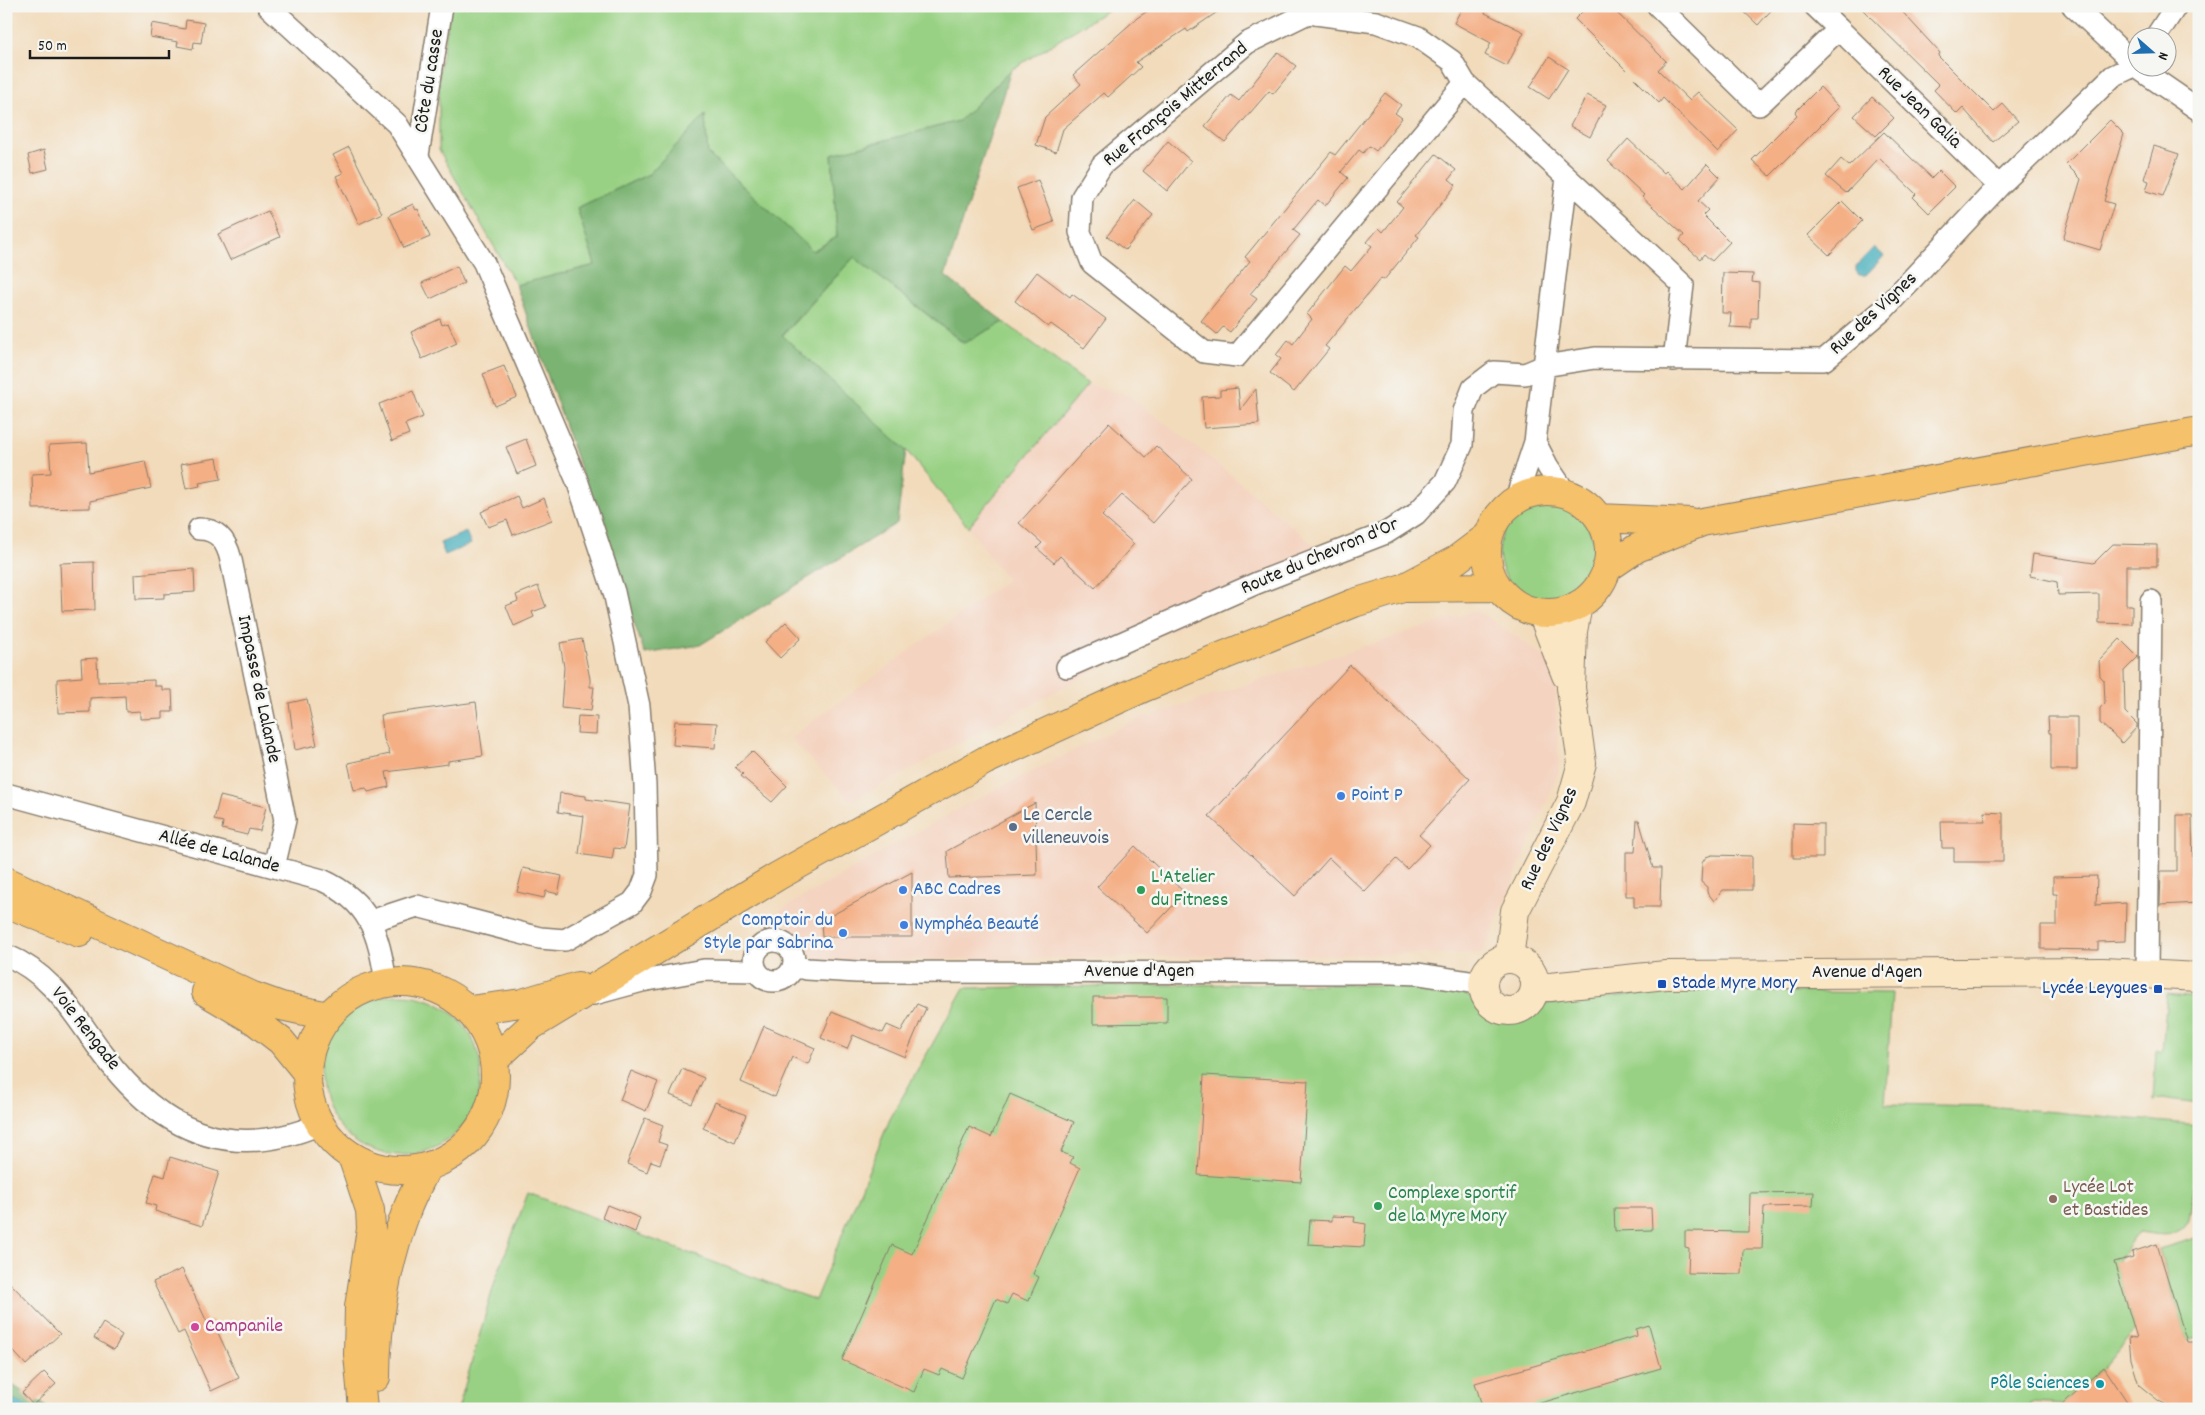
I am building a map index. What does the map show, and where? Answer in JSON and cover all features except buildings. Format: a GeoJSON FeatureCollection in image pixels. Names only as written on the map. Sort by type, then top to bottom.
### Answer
{"type":"FeatureCollection","features":[{"type":"Feature","properties":{"kind":"main road"},"geometry":{"type":"LineString","coordinates":[[1606,569],[1637,548],[1702,522],[2199,431]]}},
{"type":"Feature","properties":{"kind":"main road"},"geometry":{"type":"LineString","coordinates":[[1548,490],[1565,492],[1590,507],[1599,518],[1606,534],[1609,552],[1606,569],[1595,590],[1578,605],[1561,612],[1542,613],[1525,609],[1510,600],[1497,587],[1489,571],[1486,554],[1488,536],[1494,522],[1503,509],[1516,499],[1531,492],[1548,490]]}},
{"type":"Feature","properties":{"kind":"main road"},"geometry":{"type":"LineString","coordinates":[[1599,518],[1702,522]]}},
{"type":"Feature","properties":{"kind":"main road"},"geometry":{"type":"LineString","coordinates":[[495,1059],[531,1026],[778,876],[986,760],[1142,688],[1354,603],[1403,588],[1456,560],[1488,536]]}},
{"type":"Feature","properties":{"kind":"main road"},"geometry":{"type":"LineString","coordinates":[[1403,588],[1497,587]]}},
{"type":"Feature","properties":{"kind":"main road","name":"Rue des Vignes"},"geometry":{"type":"LineString","coordinates":[[1509,959],[1516,912],[1571,802],[1582,762],[1571,688],[1573,631],[1578,605]]}},
{"type":"Feature","properties":{"kind":"main road","name":"Rue des Vignes"},"geometry":{"type":"LineString","coordinates":[[1542,613],[1571,688]]}},
{"type":"Feature","properties":{"kind":"main road"},"geometry":{"type":"LineString","coordinates":[[6,881],[253,996],[281,1006],[328,1016]]}},
{"type":"Feature","properties":{"kind":"main road"},"geometry":{"type":"LineString","coordinates":[[6,903],[163,971],[228,1004],[280,1041],[307,1073]]}},
{"type":"Feature","properties":{"kind":"main road"},"geometry":{"type":"LineString","coordinates":[[1509,959],[1518,961],[1531,970],[1535,986],[1529,1002],[1522,1008],[1506,1011],[1492,1005],[1484,992],[1483,984],[1489,969],[1494,964],[1509,959]]}},
{"type":"Feature","properties":{"kind":"main road"},"geometry":{"type":"LineString","coordinates":[[470,1010],[522,1003],[624,971]]}},
{"type":"Feature","properties":{"kind":"main road","name":"Avenue d'Agen"},"geometry":{"type":"LineString","coordinates":[[1535,986],[1550,987],[1666,975],[2064,972],[2199,977]]}},
{"type":"Feature","properties":{"kind":"main road"},"geometry":{"type":"LineString","coordinates":[[407,981],[427,984],[457,999],[470,1010],[486,1033],[495,1059],[496,1084],[490,1109],[475,1135],[454,1155],[427,1167],[401,1171],[375,1167],[352,1156],[334,1142],[320,1124],[310,1100],[307,1073],[313,1043],[328,1016],[351,996],[364,989],[386,982],[407,981]]}},
{"type":"Feature","properties":{"kind":"main road"},"geometry":{"type":"LineString","coordinates":[[352,1156],[370,1210],[371,1229],[359,1307],[358,1354],[363,1409]]}},
{"type":"Feature","properties":{"kind":"main road"},"geometry":{"type":"LineString","coordinates":[[377,1409],[376,1352],[386,1283],[406,1212],[427,1167]]}},
{"type":"Feature","properties":{"kind":"street"},"geometry":{"type":"LineString","coordinates":[[268,6],[397,124],[484,263],[507,312],[578,484],[614,592],[639,706],[645,785],[647,875],[641,891],[632,903],[565,940],[540,938],[416,906],[371,922]]}},
{"type":"Feature","properties":{"kind":"street","name":"Côte du casse"},"geometry":{"type":"LineString","coordinates":[[418,155],[442,6]]}},
{"type":"Feature","properties":{"kind":"street"},"geometry":{"type":"LineString","coordinates":[[1658,6],[1759,106],[1839,29]]}},
{"type":"Feature","properties":{"kind":"street","name":"Rue Jean Galia"},"geometry":{"type":"LineString","coordinates":[[1815,6],[2000,186]]}},
{"type":"Feature","properties":{"kind":"street"},"geometry":{"type":"LineString","coordinates":[[2073,6],[2128,58]]}},
{"type":"Feature","properties":{"kind":"street"},"geometry":{"type":"LineString","coordinates":[[2162,28],[2176,6]]}},
{"type":"Feature","properties":{"kind":"street","name":"Rue François Mitterrand"},"geometry":{"type":"LineString","coordinates":[[1465,83],[1237,356],[1204,352],[1092,262],[1080,232],[1082,197],[1102,165],[1247,43],[1308,13],[1376,22],[1418,37],[1452,61],[1465,83],[1683,285],[1674,360]]}},
{"type":"Feature","properties":{"kind":"street","name":"Rue des Vignes"},"geometry":{"type":"LineString","coordinates":[[1544,366],[1595,358],[1824,360],[1883,310],[2000,186],[2113,76],[2128,70]]}},
{"type":"Feature","properties":{"kind":"street"},"geometry":{"type":"LineString","coordinates":[[2154,78],[2199,110]]}},
{"type":"Feature","properties":{"kind":"street"},"geometry":{"type":"LineString","coordinates":[[1516,499],[1535,442],[1567,178]]}},
{"type":"Feature","properties":{"kind":"street","name":"Route du Chevron d'Or"},"geometry":{"type":"LineString","coordinates":[[1067,667],[1257,583],[1386,533],[1416,514],[1445,482],[1462,445],[1464,411],[1473,388],[1494,372],[1525,374],[1544,366]]}},
{"type":"Feature","properties":{"kind":"street"},"geometry":{"type":"LineString","coordinates":[[1535,442],[1548,467],[1565,492]]}},
{"type":"Feature","properties":{"kind":"street","name":"Impasse de Lalande"},"geometry":{"type":"LineString","coordinates":[[199,529],[210,529],[219,535],[225,543],[231,560],[285,820],[274,867]]}},
{"type":"Feature","properties":{"kind":"street"},"geometry":{"type":"LineString","coordinates":[[2147,974],[2151,602]]}},
{"type":"Feature","properties":{"kind":"street","name":"Allée de Lalande"},"geometry":{"type":"LineString","coordinates":[[6,794],[322,880],[342,889],[360,904],[371,922],[380,946],[386,982]]}},
{"type":"Feature","properties":{"kind":"street"},"geometry":{"type":"LineString","coordinates":[[775,940],[783,942],[790,948],[794,956],[794,966],[786,977],[780,980],[767,980],[756,971],[754,955],[759,947],[766,942],[775,940]]}},
{"type":"Feature","properties":{"kind":"street","name":"Voie Rengade"},"geometry":{"type":"LineString","coordinates":[[6,955],[43,977],[69,1003],[103,1054],[136,1093],[157,1112],[214,1137],[236,1141],[256,1142],[303,1131],[320,1124]]}},
{"type":"Feature","properties":{"kind":"street","name":"Avenue d'Agen"},"geometry":{"type":"LineString","coordinates":[[794,966],[807,969],[857,972],[1392,973],[1419,974],[1483,984]]}},
{"type":"Feature","properties":{"kind":"street"},"geometry":{"type":"LineString","coordinates":[[579,998],[642,981],[704,970],[756,971]]}},
{"type":"Feature","properties":{"kind":"shaded area"},"geometry":{"type":"Polygon","coordinates":[[[1088,384],[1129,396],[1209,457],[1320,550],[851,801],[790,738],[1007,580],[968,527],[1088,384]]]}},
{"type":"Feature","properties":{"kind":"shaded area"},"geometry":{"type":"Polygon","coordinates":[[[1477,610],[1554,663],[1559,771],[1483,953],[817,961],[777,912],[967,804],[1131,722],[1477,610]]]}},
{"type":"Feature","properties":{"kind":"green space"},"geometry":{"type":"Polygon","coordinates":[[[451,6],[1114,6],[1011,70],[959,121],[832,154],[837,237],[812,251],[707,154],[705,116],[649,174],[577,208],[595,265],[516,285],[439,150],[439,73],[451,6]]]}},
{"type":"Feature","properties":{"kind":"green space"},"geometry":{"type":"Polygon","coordinates":[[[1011,70],[945,276],[1004,322],[964,343],[854,257],[782,335],[906,450],[897,523],[700,645],[645,654],[516,285],[595,265],[577,208],[649,174],[705,115],[708,154],[813,251],[837,237],[832,154],[959,121],[1011,70]]]}},
{"type":"Feature","properties":{"kind":"green space"},"geometry":{"type":"Polygon","coordinates":[[[854,257],[963,343],[1004,322],[1088,384],[968,527],[906,450],[782,336],[854,257]]]}},
{"type":"Feature","properties":{"kind":"green space"},"geometry":{"type":"Polygon","coordinates":[[[1547,504],[1565,507],[1581,518],[1592,534],[1595,552],[1592,570],[1581,586],[1565,597],[1547,600],[1529,597],[1513,586],[1502,570],[1499,552],[1502,534],[1513,518],[1529,507],[1547,504]]]}},
{"type":"Feature","properties":{"kind":"green space","name":"Complexe sportif de la Myre Mory"},"geometry":{"type":"Polygon","coordinates":[[[1243,984],[1426,985],[1472,997],[1488,1018],[1526,1022],[1545,1004],[1674,990],[1892,993],[1885,1104],[1988,1106],[2199,1125],[2199,1156],[2189,1220],[2185,1227],[2174,1234],[2160,1235],[2139,1232],[2115,1264],[2135,1330],[2104,1367],[2063,1404],[2031,1402],[2030,1409],[458,1409],[496,1278],[528,1193],[815,1300],[890,1119],[964,988],[1243,984]]]}},
{"type":"Feature","properties":{"kind":"green space"},"geometry":{"type":"Polygon","coordinates":[[[2167,994],[2199,997],[2199,1104],[2162,1099],[2153,1101],[2156,1050],[2162,1052],[2167,994]]]}},
{"type":"Feature","properties":{"kind":"green space"},"geometry":{"type":"Polygon","coordinates":[[[393,995],[409,995],[439,1004],[458,1018],[475,1044],[481,1067],[481,1083],[475,1106],[458,1132],[439,1146],[424,1152],[409,1155],[393,1155],[363,1146],[339,1126],[330,1113],[324,1098],[321,1083],[321,1067],[330,1037],[350,1013],[363,1004],[378,998],[393,995]]]}},
{"type":"Feature","properties":{"kind":"green space"},"geometry":{"type":"Polygon","coordinates":[[[2199,1237],[2199,1336],[2186,1340],[2159,1249],[2199,1237]]]}},
{"type":"Feature","properties":{"kind":"green space"},"geometry":{"type":"Polygon","coordinates":[[[6,1381],[50,1409],[6,1409],[6,1381]]]}},
{"type":"Feature","properties":{"kind":"water"},"geometry":{"type":"Polygon","coordinates":[[[1874,247],[1884,256],[1866,275],[1859,275],[1856,271],[1856,266],[1874,247]]]}},
{"type":"Feature","properties":{"kind":"water"},"geometry":{"type":"Polygon","coordinates":[[[466,532],[471,544],[445,555],[440,543],[466,532]]]}},
{"type":"Feature","properties":{"kind":"water"},"geometry":{"type":"Polygon","coordinates":[[[6,1396],[34,1409],[6,1408],[6,1396]]]}},
{"type":"Feature","properties":{"kind":"place","name":"Point P"},"geometry":{"type":"Point","coordinates":[1341,796]}},
{"type":"Feature","properties":{"kind":"place","name":"Le Cercle villeneuvois"},"geometry":{"type":"Point","coordinates":[1013,827]}},
{"type":"Feature","properties":{"kind":"place","name":"ABC Cadres"},"geometry":{"type":"Point","coordinates":[903,890]}},
{"type":"Feature","properties":{"kind":"place","name":"L'Atelier du Fitness"},"geometry":{"type":"Point","coordinates":[1141,890]}},
{"type":"Feature","properties":{"kind":"place","name":"Nymphéa Beauté"},"geometry":{"type":"Point","coordinates":[904,925]}},
{"type":"Feature","properties":{"kind":"place","name":"Comptoir du Style par Sabrina"},"geometry":{"type":"Point","coordinates":[843,933]}},
{"type":"Feature","properties":{"kind":"place","name":"Stade Myre Mory"},"geometry":{"type":"Point","coordinates":[1662,984]}},
{"type":"Feature","properties":{"kind":"place","name":"Lycée Leygues"},"geometry":{"type":"Point","coordinates":[2158,989]}},
{"type":"Feature","properties":{"kind":"place","name":"Lycée Lot et Bastides"},"geometry":{"type":"Point","coordinates":[2053,1199]}},
{"type":"Feature","properties":{"kind":"place","name":"Complexe sportif de la Myre Mory"},"geometry":{"type":"Point","coordinates":[1378,1206]}},
{"type":"Feature","properties":{"kind":"place","name":"Campanile"},"geometry":{"type":"Point","coordinates":[195,1327]}},
{"type":"Feature","properties":{"kind":"place","name":"Pôle Sciences"},"geometry":{"type":"Point","coordinates":[2100,1384]}}]}
